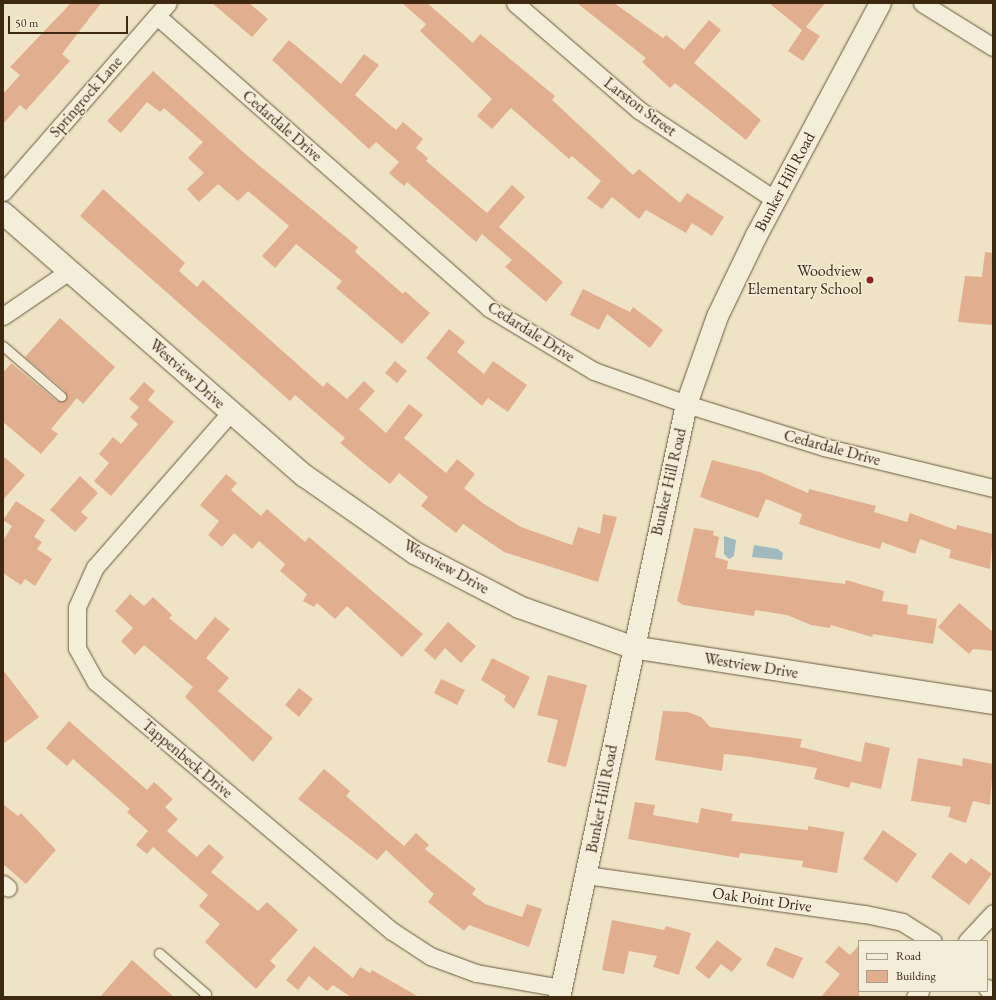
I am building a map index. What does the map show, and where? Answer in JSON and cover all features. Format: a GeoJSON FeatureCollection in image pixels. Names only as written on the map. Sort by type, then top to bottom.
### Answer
{"type":"FeatureCollection","features":[{"type":"Feature","properties":{"kind":"main road","name":"Westview Drive"},"geometry":{"type":"LineString","coordinates":[[3,213],[230,413],[304,476],[415,553],[519,607],[632,647],[993,704]]}},
{"type":"Feature","properties":{"kind":"street","name":"Springrock Lane"},"geometry":{"type":"LineString","coordinates":[[3,192],[168,3]]}},
{"type":"Feature","properties":{"kind":"street","name":"Larston Street"},"geometry":{"type":"LineString","coordinates":[[515,3],[639,110],[774,199]]}},
{"type":"Feature","properties":{"kind":"street","name":"Bunker Hill Road"},"geometry":{"type":"LineString","coordinates":[[560,992],[586,875],[632,647],[686,404],[717,316],[774,199],[880,3]]}},
{"type":"Feature","properties":{"kind":"street"},"geometry":{"type":"LineString","coordinates":[[922,3],[993,47]]}},
{"type":"Feature","properties":{"kind":"street","name":"Cedardale Drive"},"geometry":{"type":"LineString","coordinates":[[157,16],[489,308],[594,370],[686,404],[824,447],[993,488]]}},
{"type":"Feature","properties":{"kind":"street"},"geometry":{"type":"LineString","coordinates":[[3,316],[69,271]]}},
{"type":"Feature","properties":{"kind":"street","name":"Tappenbeck Drive"},"geometry":{"type":"LineString","coordinates":[[230,413],[95,566],[77,607],[77,648],[96,682],[392,932],[430,956],[476,973],[560,992]]}},
{"type":"Feature","properties":{"kind":"street","name":"Oak Point Drive"},"geometry":{"type":"LineString","coordinates":[[586,875],[865,914],[902,922],[931,940]]}},
{"type":"Feature","properties":{"kind":"street"},"geometry":{"type":"LineString","coordinates":[[968,940],[993,912]]}},
{"type":"Feature","properties":{"kind":"lane"},"geometry":{"type":"LineString","coordinates":[[3,346],[61,396]]}},
{"type":"Feature","properties":{"kind":"lane"},"geometry":{"type":"LineString","coordinates":[[159,953],[206,994],[204,997]]}},
{"type":"Feature","properties":{"kind":"water"},"geometry":{"type":"Polygon","coordinates":[[[724,536],[736,540],[734,556],[729,559],[724,554],[724,536]]]}},
{"type":"Feature","properties":{"kind":"water"},"geometry":{"type":"Polygon","coordinates":[[[754,545],[778,549],[783,553],[782,560],[752,557],[754,545]]]}},
{"type":"Feature","properties":{"kind":"building"},"geometry":{"type":"Polygon","coordinates":[[[71,3],[101,3],[62,54],[70,61],[26,110],[20,105],[3,124],[3,94],[20,75],[10,67],[71,3]]]}},
{"type":"Feature","properties":{"kind":"building"},"geometry":{"type":"Polygon","coordinates":[[[212,3],[249,3],[268,19],[252,37],[212,3]]]}},
{"type":"Feature","properties":{"kind":"building"},"geometry":{"type":"Polygon","coordinates":[[[402,3],[427,3],[473,43],[480,34],[555,96],[552,100],[633,175],[639,169],[680,203],[687,193],[724,217],[712,236],[692,223],[686,233],[646,210],[639,219],[612,197],[602,209],[587,198],[601,181],[572,156],[569,159],[511,108],[492,129],[477,116],[492,99],[420,31],[426,24],[402,3]]]}},
{"type":"Feature","properties":{"kind":"building"},"geometry":{"type":"Polygon","coordinates":[[[577,3],[614,3],[663,38],[666,35],[684,50],[709,20],[721,30],[694,63],[761,120],[746,140],[675,83],[670,88],[642,62],[646,58],[577,3]]]}},
{"type":"Feature","properties":{"kind":"building"},"geometry":{"type":"Polygon","coordinates":[[[769,3],[825,3],[806,27],[820,36],[803,61],[788,51],[802,30],[769,3]]]}},
{"type":"Feature","properties":{"kind":"building"},"geometry":{"type":"Polygon","coordinates":[[[289,40],[341,84],[364,54],[379,65],[355,95],[396,130],[403,122],[423,139],[416,148],[428,158],[426,161],[487,213],[512,185],[525,197],[499,227],[563,282],[546,302],[505,267],[512,260],[482,234],[476,242],[407,182],[404,186],[389,173],[399,162],[376,142],[369,149],[272,60],[289,40]]]}},
{"type":"Feature","properties":{"kind":"building"},"geometry":{"type":"Polygon","coordinates":[[[153,71],[249,157],[358,247],[355,252],[403,294],[405,291],[430,313],[402,344],[336,288],[342,281],[296,244],[275,268],[262,256],[289,226],[248,191],[238,201],[218,184],[199,202],[187,189],[204,173],[188,158],[203,142],[164,108],[160,112],[147,102],[121,133],[107,121],[153,71]]]}},
{"type":"Feature","properties":{"kind":"building"},"geometry":{"type":"Polygon","coordinates":[[[103,189],[185,263],[179,271],[197,287],[203,280],[323,387],[327,382],[347,399],[364,381],[375,391],[359,409],[386,433],[409,404],[423,415],[404,438],[446,473],[457,459],[475,474],[464,488],[484,504],[521,527],[572,545],[578,527],[600,534],[603,514],[617,517],[598,582],[504,552],[463,524],[456,533],[421,506],[428,497],[399,473],[390,484],[371,469],[340,443],[345,438],[295,395],[290,401],[80,216],[103,189]]]}},
{"type":"Feature","properties":{"kind":"building"},"geometry":{"type":"Polygon","coordinates":[[[985,252],[993,253],[993,325],[958,322],[965,276],[982,277],[985,252]]]}},
{"type":"Feature","properties":{"kind":"building"},"geometry":{"type":"Polygon","coordinates":[[[583,289],[630,312],[633,307],[663,330],[650,348],[607,314],[599,330],[570,315],[583,289]]]}},
{"type":"Feature","properties":{"kind":"building"},"geometry":{"type":"Polygon","coordinates":[[[60,318],[115,367],[83,404],[77,398],[51,429],[58,434],[41,454],[3,422],[3,373],[11,363],[57,401],[65,400],[65,391],[25,357],[60,318]]]}},
{"type":"Feature","properties":{"kind":"building"},"geometry":{"type":"Polygon","coordinates":[[[449,329],[465,342],[457,352],[484,374],[493,361],[527,385],[508,412],[488,398],[482,406],[426,358],[449,329]]]}},
{"type":"Feature","properties":{"kind":"building"},"geometry":{"type":"Polygon","coordinates":[[[395,361],[407,371],[397,383],[385,373],[395,361]]]}},
{"type":"Feature","properties":{"kind":"building"},"geometry":{"type":"Polygon","coordinates":[[[144,382],[155,391],[148,400],[174,422],[111,496],[94,481],[109,463],[99,454],[113,437],[121,444],[138,424],[130,417],[139,407],[129,399],[144,382]]]}},
{"type":"Feature","properties":{"kind":"building"},"geometry":{"type":"Polygon","coordinates":[[[3,456],[25,475],[3,500],[3,456]]]}},
{"type":"Feature","properties":{"kind":"building"},"geometry":{"type":"Polygon","coordinates":[[[712,460],[760,472],[808,493],[809,489],[876,506],[874,512],[907,522],[910,513],[956,530],[957,525],[993,534],[990,569],[949,558],[951,550],[920,539],[915,554],[882,542],[880,549],[845,539],[799,524],[802,514],[766,499],[758,518],[700,497],[712,460]]]}},
{"type":"Feature","properties":{"kind":"building"},"geometry":{"type":"Polygon","coordinates":[[[226,474],[237,483],[231,490],[261,516],[267,509],[305,542],[309,537],[423,634],[402,657],[347,606],[335,619],[317,603],[314,607],[303,601],[307,594],[280,571],[285,564],[259,541],[252,549],[234,533],[222,547],[208,535],[219,521],[200,505],[226,474]]]}},
{"type":"Feature","properties":{"kind":"building"},"geometry":{"type":"Polygon","coordinates":[[[80,476],[98,493],[81,512],[88,518],[75,532],[50,510],[80,476]]]}},
{"type":"Feature","properties":{"kind":"building"},"geometry":{"type":"Polygon","coordinates":[[[16,501],[45,520],[34,537],[42,542],[37,549],[52,559],[35,586],[25,579],[21,585],[3,573],[3,541],[12,526],[3,520],[16,501]]]}},
{"type":"Feature","properties":{"kind":"building"},"geometry":{"type":"Polygon","coordinates":[[[694,528],[714,531],[713,535],[719,537],[715,557],[728,561],[727,569],[845,584],[846,580],[884,591],[882,601],[908,605],[907,614],[937,619],[933,644],[873,634],[872,637],[831,625],[830,628],[811,625],[787,615],[755,610],[754,616],[683,605],[677,601],[694,528]]]}},
{"type":"Feature","properties":{"kind":"building"},"geometry":{"type":"Polygon","coordinates":[[[130,594],[144,606],[153,597],[172,615],[169,618],[196,640],[215,617],[230,629],[206,658],[229,678],[218,691],[273,738],[253,762],[185,697],[193,687],[144,645],[135,655],[121,641],[133,628],[115,611],[130,594]]]}},
{"type":"Feature","properties":{"kind":"building"},"geometry":{"type":"Polygon","coordinates":[[[959,603],[993,632],[993,651],[973,649],[969,654],[938,627],[959,603]]]}},
{"type":"Feature","properties":{"kind":"building"},"geometry":{"type":"Polygon","coordinates":[[[448,622],[476,646],[461,663],[445,648],[435,660],[424,650],[448,622]]]}},
{"type":"Feature","properties":{"kind":"building"},"geometry":{"type":"Polygon","coordinates":[[[492,658],[530,677],[514,709],[504,700],[506,696],[481,680],[492,658]]]}},
{"type":"Feature","properties":{"kind":"building"},"geometry":{"type":"Polygon","coordinates":[[[3,670],[39,717],[3,744],[3,670]]]}},
{"type":"Feature","properties":{"kind":"building"},"geometry":{"type":"Polygon","coordinates":[[[548,675],[587,685],[566,767],[547,762],[558,720],[537,715],[548,675]]]}},
{"type":"Feature","properties":{"kind":"building"},"geometry":{"type":"Polygon","coordinates":[[[441,679],[465,690],[457,705],[434,693],[441,679]]]}},
{"type":"Feature","properties":{"kind":"building"},"geometry":{"type":"Polygon","coordinates":[[[299,688],[313,699],[299,717],[285,705],[299,688]]]}},
{"type":"Feature","properties":{"kind":"building"},"geometry":{"type":"Polygon","coordinates":[[[663,711],[688,712],[701,717],[710,727],[802,739],[800,747],[861,762],[865,742],[890,748],[881,789],[851,782],[849,788],[814,779],[817,768],[751,757],[724,754],[722,771],[655,760],[663,711]]]}},
{"type":"Feature","properties":{"kind":"building"},"geometry":{"type":"Polygon","coordinates":[[[69,721],[147,790],[154,782],[173,799],[165,807],[178,819],[167,831],[197,857],[209,844],[224,857],[211,872],[258,911],[267,902],[298,930],[270,961],[276,966],[256,989],[205,942],[220,924],[199,906],[208,895],[153,847],[147,854],[136,845],[148,831],[127,812],[130,809],[73,759],[67,766],[46,748],[69,721]]]}},
{"type":"Feature","properties":{"kind":"building"},"geometry":{"type":"Polygon","coordinates":[[[918,758],[962,766],[963,758],[993,764],[990,805],[973,801],[966,823],[948,817],[951,807],[911,801],[918,758]]]}},
{"type":"Feature","properties":{"kind":"building"},"geometry":{"type":"Polygon","coordinates":[[[324,769],[350,791],[346,796],[404,846],[416,833],[429,845],[425,849],[476,889],[472,894],[485,904],[522,917],[527,904],[542,909],[529,947],[469,925],[464,931],[428,902],[434,894],[386,850],[377,860],[298,799],[324,769]]]}},
{"type":"Feature","properties":{"kind":"building"},"geometry":{"type":"Polygon","coordinates":[[[635,802],[655,805],[653,815],[698,823],[701,808],[733,814],[731,821],[808,830],[808,826],[844,832],[837,873],[802,867],[803,861],[740,853],[739,858],[628,839],[635,802]]]}},
{"type":"Feature","properties":{"kind":"building"},"geometry":{"type":"Polygon","coordinates":[[[3,804],[18,816],[21,813],[56,850],[26,884],[3,864],[3,804]]]}},
{"type":"Feature","properties":{"kind":"building"},"geometry":{"type":"Polygon","coordinates":[[[883,830],[917,854],[897,883],[863,859],[883,830]]]}},
{"type":"Feature","properties":{"kind":"building"},"geometry":{"type":"Polygon","coordinates":[[[950,852],[966,864],[971,858],[992,874],[969,905],[931,877],[950,852]]]}},
{"type":"Feature","properties":{"kind":"building"},"geometry":{"type":"Polygon","coordinates":[[[612,920],[664,930],[666,926],[691,933],[679,975],[653,967],[657,956],[629,951],[624,974],[602,970],[612,920]]]}},
{"type":"Feature","properties":{"kind":"building"},"geometry":{"type":"Polygon","coordinates":[[[717,940],[742,959],[732,972],[721,964],[709,979],[695,968],[717,940]]]}},
{"type":"Feature","properties":{"kind":"building"},"geometry":{"type":"Polygon","coordinates":[[[314,946],[353,978],[360,967],[370,973],[372,970],[419,997],[351,997],[333,985],[327,991],[309,976],[298,990],[286,980],[314,946]]]}},
{"type":"Feature","properties":{"kind":"building"},"geometry":{"type":"Polygon","coordinates":[[[839,946],[850,955],[858,946],[859,997],[821,997],[840,974],[825,962],[839,946]]]}},
{"type":"Feature","properties":{"kind":"building"},"geometry":{"type":"Polygon","coordinates":[[[775,947],[803,958],[793,979],[766,965],[775,947]]]}},
{"type":"Feature","properties":{"kind":"building"},"geometry":{"type":"Polygon","coordinates":[[[132,960],[174,997],[100,997],[132,960]]]}},
{"type":"Feature","properties":{"kind":"place","name":"Woodview Elementary School"},"geometry":{"type":"Point","coordinates":[870,280]}}]}
